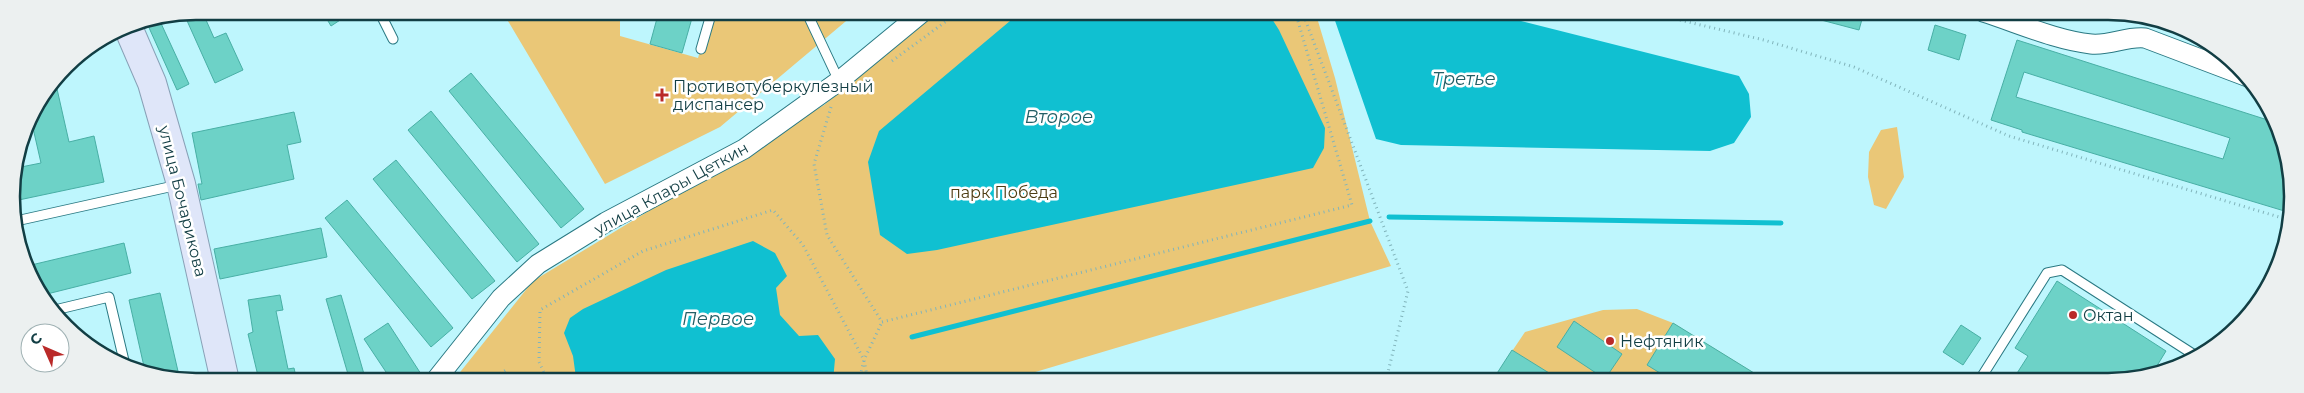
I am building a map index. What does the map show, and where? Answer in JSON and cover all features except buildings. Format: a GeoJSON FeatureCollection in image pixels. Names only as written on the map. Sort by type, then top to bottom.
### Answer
{"type":"FeatureCollection","features":[{"type":"Feature","properties":{"kind":"main road","name":"улица Бочарикова"},"geometry":{"type":"LineString","coordinates":[[130,33],[152,84],[181,184],[223,373]]}},
{"type":"Feature","properties":{"kind":"street","name":"улица Клары Цеткин"},"geometry":{"type":"LineString","coordinates":[[441,373],[501,298],[538,264],[606,222],[744,149],[839,81],[913,20]]}},
{"type":"Feature","properties":{"kind":"street"},"geometry":{"type":"LineString","coordinates":[[2008,20],[2069,40],[2090,44],[2100,44],[2133,36],[2145,38],[2230,70]]}},
{"type":"Feature","properties":{"kind":"lane"},"geometry":{"type":"LineString","coordinates":[[384,20],[393,39]]}},
{"type":"Feature","properties":{"kind":"lane"},"geometry":{"type":"LineString","coordinates":[[701,49],[709,20]]}},
{"type":"Feature","properties":{"kind":"lane"},"geometry":{"type":"LineString","coordinates":[[810,20],[839,81]]}},
{"type":"Feature","properties":{"kind":"lane"},"geometry":{"type":"LineString","coordinates":[[22,220],[181,184]]}},
{"type":"Feature","properties":{"kind":"lane"},"geometry":{"type":"LineString","coordinates":[[1985,373],[2047,273],[2062,270],[2190,352]]}},
{"type":"Feature","properties":{"kind":"lane"},"geometry":{"type":"LineString","coordinates":[[60,309],[109,297],[123,357]]}},
{"type":"Feature","properties":{"kind":"path"},"geometry":{"type":"LineString","coordinates":[[887,65],[948,20]]}},
{"type":"Feature","properties":{"kind":"path"},"geometry":{"type":"LineString","coordinates":[[882,322],[1352,205],[1297,20]]}},
{"type":"Feature","properties":{"kind":"path"},"geometry":{"type":"LineString","coordinates":[[1305,20],[1408,291],[1388,372]]}},
{"type":"Feature","properties":{"kind":"path"},"geometry":{"type":"LineString","coordinates":[[1680,20],[1764,40],[1854,68],[2009,136],[2282,218]]}},
{"type":"Feature","properties":{"kind":"path"},"geometry":{"type":"LineString","coordinates":[[839,101],[831,107],[814,164],[827,235],[882,322]]}},
{"type":"Feature","properties":{"kind":"path"},"geometry":{"type":"LineString","coordinates":[[544,373],[539,362],[540,310],[643,251],[773,210],[803,245],[864,360],[866,373]]}},
{"type":"Feature","properties":{"kind":"path"},"geometry":{"type":"LineString","coordinates":[[861,373],[864,360],[882,322]]}},
{"type":"Feature","properties":{"kind":"green space","name":"Противотуберкулезный диспансер"},"geometry":{"type":"Polygon","coordinates":[[[507,20],[620,20],[620,36],[698,58],[709,20],[847,20],[720,127],[605,184],[507,20]]]}},
{"type":"Feature","properties":{"kind":"green space","name":"парк Победa"},"geometry":{"type":"Polygon","coordinates":[[[929,20],[1318,20],[1335,78],[1370,221],[1391,266],[1032,373],[459,373],[533,281],[824,105],[929,20]]]}},
{"type":"Feature","properties":{"kind":"green space"},"geometry":{"type":"Polygon","coordinates":[[[1897,127],[1904,177],[1886,209],[1874,205],[1868,177],[1869,152],[1881,130],[1897,127]]]}},
{"type":"Feature","properties":{"kind":"green space","name":"Нефтяник"},"geometry":{"type":"Polygon","coordinates":[[[1637,309],[1673,323],[1754,373],[1497,373],[1525,332],[1603,310],[1637,309]]]}},
{"type":"Feature","properties":{"kind":"water","name":"Второе"},"geometry":{"type":"Polygon","coordinates":[[[1011,20],[1273,20],[1325,128],[1324,148],[1313,168],[937,250],[907,254],[880,235],[868,162],[879,131],[1011,20]]]}},
{"type":"Feature","properties":{"kind":"water","name":"Третье"},"geometry":{"type":"Polygon","coordinates":[[[1335,20],[1517,20],[1739,76],[1749,94],[1751,117],[1734,143],[1710,151],[1401,145],[1376,139],[1335,20]]]}},
{"type":"Feature","properties":{"kind":"water","name":"Первое"},"geometry":{"type":"Polygon","coordinates":[[[753,241],[775,253],[787,276],[776,288],[780,315],[799,336],[818,335],[835,359],[834,373],[575,373],[573,356],[564,333],[570,318],[583,309],[666,270],[753,241]]]}},
{"type":"Feature","properties":{"kind":"waterway"},"geometry":{"type":"LineString","coordinates":[[1389,217],[1781,223]]}},
{"type":"Feature","properties":{"kind":"waterway"},"geometry":{"type":"LineString","coordinates":[[912,337],[1370,221]]}},
{"type":"Feature","properties":{"kind":"place","name":"Противотуберкулезный диспансер"},"geometry":{"type":"Point","coordinates":[662,95]}},
{"type":"Feature","properties":{"kind":"place","name":"Октан"},"geometry":{"type":"Point","coordinates":[2073,315]}},
{"type":"Feature","properties":{"kind":"place","name":"Нефтяник"},"geometry":{"type":"Point","coordinates":[1610,341]}}]}
